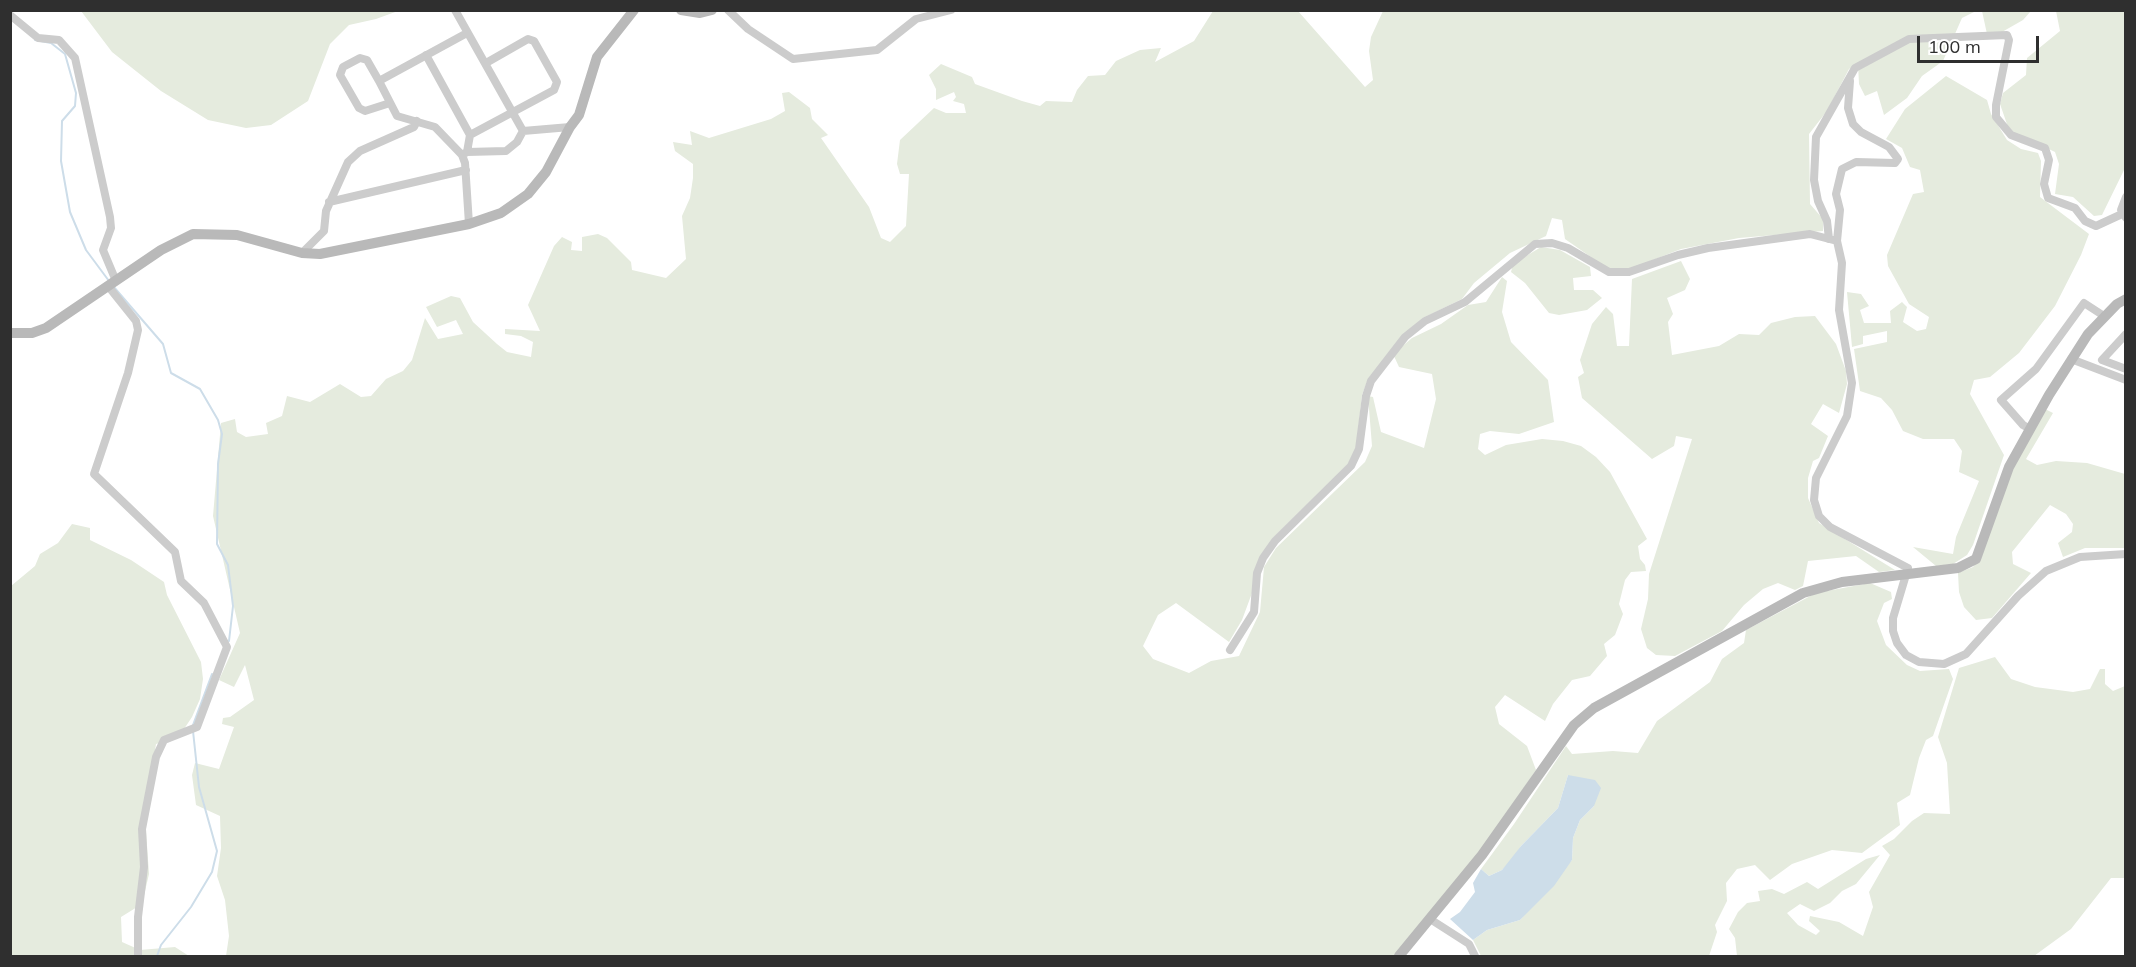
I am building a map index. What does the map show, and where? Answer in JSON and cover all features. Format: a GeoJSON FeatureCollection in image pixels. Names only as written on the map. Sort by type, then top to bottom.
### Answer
{"type":"FeatureCollection","features":[{"type":"Feature","properties":{"kind":"street"},"geometry":{"type":"LineString","coordinates":[[455,10],[523,130]]}},
{"type":"Feature","properties":{"kind":"street"},"geometry":{"type":"LineString","coordinates":[[10,333],[32,333],[46,328],[177,240],[193,234],[237,235],[302,253],[320,254],[469,224],[501,213],[528,194],[546,172],[579,115],[597,57],[634,10]]}},
{"type":"Feature","properties":{"kind":"street"},"geometry":{"type":"LineString","coordinates":[[686,11],[712,10]]}},
{"type":"Feature","properties":{"kind":"street"},"geometry":{"type":"LineString","coordinates":[[728,10],[748,29],[793,59],[806,59],[877,50],[916,19],[951,10]]}},
{"type":"Feature","properties":{"kind":"street"},"geometry":{"type":"LineString","coordinates":[[10,15],[38,38],[59,40],[75,58],[110,217],[111,228],[103,250],[112,283],[136,321],[138,330],[129,373],[94,474],[175,552],[181,581],[204,603],[226,644],[192,729],[164,740],[156,757],[142,829],[144,867],[138,917],[138,957]]}},
{"type":"Feature","properties":{"kind":"street"},"geometry":{"type":"LineString","coordinates":[[379,81],[467,33]]}},
{"type":"Feature","properties":{"kind":"street"},"geometry":{"type":"LineString","coordinates":[[1828,239],[1827,221],[1818,201],[1814,180],[1816,137],[1855,68],[1910,39],[2007,35],[2009,40],[1996,105],[1996,117],[2011,135],[2045,148],[2049,160],[2044,184],[2048,198],[2075,208],[2085,221],[2096,226],[2124,216],[2121,210],[2126,197]]}},
{"type":"Feature","properties":{"kind":"street"},"geometry":{"type":"LineString","coordinates":[[470,135],[554,90],[557,82],[534,41],[528,39],[486,63]]}},
{"type":"Feature","properties":{"kind":"street"},"geometry":{"type":"LineString","coordinates":[[426,55],[470,135],[465,153],[469,224]]}},
{"type":"Feature","properties":{"kind":"street"},"geometry":{"type":"LineString","coordinates":[[390,103],[365,111],[359,108],[340,75],[343,67],[360,58],[367,60],[397,116],[435,127],[465,153],[506,151],[517,142],[523,130]]}},
{"type":"Feature","properties":{"kind":"street"},"geometry":{"type":"LineString","coordinates":[[1850,76],[1848,108],[1853,124],[1861,132],[1889,147],[1898,159],[1894,163],[1856,162],[1842,169],[1836,194],[1840,210],[1838,241],[1842,263],[1840,320],[1852,383],[1847,416],[1816,478],[1814,500],[1819,516],[1830,526],[1908,567],[1893,618],[1893,631],[1897,644],[1906,655],[1919,662],[1944,664],[1966,654],[2018,596],[2046,571],[2080,557],[2126,554]]}},
{"type":"Feature","properties":{"kind":"street"},"geometry":{"type":"LineString","coordinates":[[302,253],[324,231],[329,202],[348,162],[360,151],[414,127],[417,121]]}},
{"type":"Feature","properties":{"kind":"street"},"geometry":{"type":"LineString","coordinates":[[523,130],[570,127]]}},
{"type":"Feature","properties":{"kind":"street"},"geometry":{"type":"LineString","coordinates":[[329,202],[466,170]]}},
{"type":"Feature","properties":{"kind":"street"},"geometry":{"type":"LineString","coordinates":[[1230,650],[1254,612],[1257,573],[1263,558],[1275,542],[1351,466],[1359,449],[1366,396],[1371,381],[1405,337],[1431,317],[1465,302],[1535,244],[1552,243],[1568,248],[1609,272],[1629,272],[1678,255],[1708,248],[1810,234],[1838,241]]}},
{"type":"Feature","properties":{"kind":"street"},"geometry":{"type":"LineString","coordinates":[[1399,957],[1482,855],[1574,725],[1593,708],[1803,593],[1842,582],[1958,568],[1976,559],[2009,467],[2030,429],[2071,359],[2104,316],[2126,299]]}},
{"type":"Feature","properties":{"kind":"street"},"geometry":{"type":"LineString","coordinates":[[2030,429],[2023,425],[2001,400],[2036,369],[2084,303],[2104,316]]}},
{"type":"Feature","properties":{"kind":"street"},"geometry":{"type":"LineString","coordinates":[[2126,334],[2102,360],[2126,369]]}},
{"type":"Feature","properties":{"kind":"street"},"geometry":{"type":"LineString","coordinates":[[2071,359],[2126,380]]}},
{"type":"Feature","properties":{"kind":"street"},"geometry":{"type":"LineString","coordinates":[[1430,919],[1469,944],[1475,957]]}},
{"type":"Feature","properties":{"kind":"shaded area"},"geometry":{"type":"Polygon","coordinates":[[[81,11],[398,11],[349,25],[330,44],[308,101],[271,125],[246,128],[208,120],[161,91],[112,52],[81,11]]]}},
{"type":"Feature","properties":{"kind":"shaded area"},"geometry":{"type":"Polygon","coordinates":[[[1213,11],[1298,11],[1365,87],[1373,80],[1369,51],[1371,37],[1383,11],[1976,11],[1962,18],[1943,61],[1922,76],[1907,98],[1884,115],[1877,91],[1865,96],[1859,84],[1858,64],[1849,69],[1827,111],[1809,134],[1810,204],[1823,219],[1823,231],[1739,238],[1681,249],[1630,269],[1608,269],[1565,239],[1562,220],[1552,218],[1546,236],[1510,253],[1474,283],[1462,299],[1423,318],[1403,335],[1368,379],[1362,395],[1356,448],[1348,464],[1272,539],[1242,620],[1229,642],[1176,603],[1158,615],[1143,646],[1153,659],[1189,673],[1211,661],[1239,656],[1260,612],[1264,567],[1276,548],[1365,462],[1372,446],[1368,396],[1373,397],[1381,432],[1424,448],[1436,399],[1432,374],[1399,367],[1393,354],[1412,338],[1441,324],[1468,305],[1486,302],[1502,277],[1507,281],[1502,312],[1511,342],[1548,380],[1554,422],[1519,434],[1490,431],[1480,434],[1478,449],[1485,455],[1506,445],[1542,439],[1581,446],[1596,457],[1610,472],[1647,539],[1638,546],[1640,559],[1646,571],[1631,572],[1625,580],[1619,604],[1623,614],[1615,635],[1604,644],[1607,656],[1590,676],[1572,680],[1553,704],[1545,721],[1505,695],[1495,707],[1499,724],[1527,746],[1536,770],[1479,854],[1394,956],[226,956],[229,936],[225,900],[217,876],[221,848],[220,816],[196,805],[192,775],[195,763],[219,769],[234,727],[222,724],[223,718],[230,717],[254,700],[245,665],[234,687],[219,680],[240,633],[213,516],[221,423],[235,419],[237,432],[246,437],[268,434],[266,423],[282,416],[287,396],[310,402],[340,384],[361,397],[371,396],[386,379],[403,371],[412,360],[425,318],[438,339],[463,334],[456,320],[437,327],[426,307],[451,296],[460,298],[473,322],[507,352],[531,357],[533,342],[521,336],[505,334],[505,329],[540,331],[528,305],[554,246],[562,237],[572,242],[571,250],[582,251],[582,237],[598,234],[607,238],[631,262],[632,270],[666,278],[686,259],[682,216],[690,198],[693,164],[675,151],[673,142],[692,145],[690,131],[709,138],[771,119],[785,111],[782,93],[789,92],[810,108],[812,119],[828,135],[821,138],[869,207],[881,238],[890,242],[906,226],[909,174],[900,174],[897,164],[900,140],[934,108],[946,113],[966,113],[964,104],[953,101],[956,97],[954,92],[936,100],[936,89],[929,75],[941,64],[972,77],[975,84],[1022,101],[1040,106],[1046,101],[1072,102],[1077,90],[1088,76],[1105,75],[1116,61],[1140,50],[1161,48],[1155,62],[1194,41],[1213,11]]]}},
{"type":"Feature","properties":{"kind":"shaded area"},"geometry":{"type":"Polygon","coordinates":[[[1982,11],[2031,11],[2023,20],[2002,32],[1987,34],[1982,11]]]}},
{"type":"Feature","properties":{"kind":"shaded area"},"geometry":{"type":"Polygon","coordinates":[[[2056,11],[2125,11],[2125,168],[2102,215],[2094,216],[2073,197],[2055,194],[2059,164],[2055,152],[2009,130],[2000,104],[2003,93],[2026,75],[2027,58],[2060,31],[2056,11]]]}},
{"type":"Feature","properties":{"kind":"shaded area"},"geometry":{"type":"Polygon","coordinates":[[[1946,76],[1987,100],[1991,114],[2007,140],[2021,149],[2038,153],[2041,161],[2040,197],[2089,234],[2055,306],[2019,353],[1990,377],[1974,380],[1970,394],[2004,455],[1973,545],[1967,555],[1953,564],[1936,566],[1913,547],[1953,554],[1956,537],[1979,481],[1959,472],[1962,451],[1954,439],[1923,439],[1903,431],[1892,410],[1881,398],[1860,391],[1854,349],[1887,342],[1887,331],[1863,336],[1863,344],[1852,347],[1847,292],[1861,294],[1869,306],[1860,310],[1864,323],[1891,323],[1890,311],[1902,302],[1907,307],[1903,322],[1917,331],[1926,329],[1929,317],[1909,304],[1888,266],[1887,255],[1913,194],[1924,192],[1920,170],[1910,167],[1902,148],[1886,139],[1905,109],[1946,76]]]}},
{"type":"Feature","properties":{"kind":"shaded area"},"geometry":{"type":"Polygon","coordinates":[[[1541,247],[1560,250],[1590,267],[1591,276],[1573,278],[1574,290],[1593,290],[1602,298],[1587,310],[1559,315],[1549,313],[1525,283],[1511,272],[1513,264],[1541,247]]]}},
{"type":"Feature","properties":{"kind":"shaded area"},"geometry":{"type":"Polygon","coordinates":[[[1681,261],[1690,279],[1685,290],[1667,298],[1673,314],[1668,322],[1672,355],[1719,346],[1739,334],[1759,335],[1771,323],[1795,317],[1815,316],[1836,344],[1846,371],[1847,384],[1839,413],[1823,404],[1811,424],[1828,436],[1819,458],[1813,461],[1808,478],[1808,498],[1819,523],[1895,570],[1879,572],[1856,556],[1808,561],[1803,586],[1795,590],[1778,583],[1763,589],[1744,605],[1722,631],[1675,656],[1656,655],[1647,648],[1641,629],[1648,599],[1649,574],[1692,439],[1676,436],[1674,446],[1652,459],[1582,398],[1578,377],[1584,373],[1580,360],[1592,324],[1606,307],[1613,314],[1617,346],[1629,346],[1632,279],[1681,261]]]}},
{"type":"Feature","properties":{"kind":"shaded area"},"geometry":{"type":"Polygon","coordinates":[[[2045,409],[2053,413],[2026,459],[2037,465],[2056,461],[2087,463],[2125,474],[2125,548],[2085,548],[2063,557],[2058,543],[2072,532],[2073,524],[2066,514],[2050,505],[2012,552],[2013,564],[2031,573],[1992,618],[1976,620],[1964,607],[1959,592],[1958,573],[1973,567],[1979,559],[2012,469],[2045,409]]]}},
{"type":"Feature","properties":{"kind":"shaded area"},"geometry":{"type":"Polygon","coordinates":[[[72,524],[90,528],[90,540],[131,560],[164,582],[167,595],[201,662],[203,679],[200,699],[192,717],[178,738],[156,744],[145,816],[149,874],[142,904],[121,917],[122,942],[140,950],[175,947],[189,956],[11,956],[11,586],[35,566],[40,554],[58,543],[72,524]]]}},
{"type":"Feature","properties":{"kind":"shaded area"},"geometry":{"type":"Polygon","coordinates":[[[1870,583],[1891,592],[1892,599],[1884,603],[1877,621],[1886,645],[1907,665],[1920,671],[1949,669],[1953,679],[1933,736],[1926,740],[1919,758],[1910,795],[1897,803],[1900,825],[1862,853],[1832,850],[1792,864],[1770,880],[1755,865],[1737,869],[1726,883],[1727,901],[1715,925],[1717,932],[1709,956],[1481,956],[1473,940],[1487,930],[1520,920],[1572,860],[1573,838],[1580,820],[1594,806],[1568,775],[1558,808],[1521,846],[1513,859],[1502,870],[1489,876],[1481,869],[1566,746],[1572,754],[1613,751],[1638,753],[1657,721],[1710,682],[1722,659],[1744,643],[1746,630],[1816,593],[1870,583]]]}},
{"type":"Feature","properties":{"kind":"shaded area"},"geometry":{"type":"Polygon","coordinates":[[[1995,657],[2011,679],[2035,687],[2073,692],[2090,689],[2100,669],[2105,669],[2105,684],[2113,691],[2125,686],[2125,878],[2111,878],[2071,929],[2034,956],[1737,956],[1735,938],[1729,929],[1738,912],[1747,903],[1760,901],[1758,891],[1772,889],[1784,894],[1807,882],[1818,889],[1866,859],[1880,855],[1856,884],[1842,891],[1830,903],[1814,911],[1800,904],[1787,913],[1798,925],[1816,935],[1820,931],[1809,921],[1810,916],[1839,922],[1863,936],[1873,907],[1869,892],[1890,855],[1882,846],[1894,839],[1912,821],[1924,813],[1950,814],[1947,763],[1938,737],[1959,668],[1995,657]]]}},
{"type":"Feature","properties":{"kind":"water"},"geometry":{"type":"Polygon","coordinates":[[[1568,775],[1595,780],[1601,788],[1594,806],[1580,820],[1573,838],[1572,860],[1554,886],[1520,920],[1487,930],[1473,940],[1450,919],[1460,912],[1475,892],[1473,883],[1481,869],[1489,876],[1502,870],[1521,846],[1558,808],[1568,775]]]}},
{"type":"Feature","properties":{"kind":"waterway"},"geometry":{"type":"LineString","coordinates":[[35,40],[51,43],[65,54],[76,93],[75,106],[62,121],[61,161],[70,212],[86,250],[109,281]]}},
{"type":"Feature","properties":{"kind":"waterway"},"geometry":{"type":"LineString","coordinates":[[113,286],[163,344],[171,373],[200,389],[218,420],[222,434],[218,464],[217,544],[228,565],[233,606],[229,641]]}},
{"type":"Feature","properties":{"kind":"waterway"},"geometry":{"type":"LineString","coordinates":[[193,725],[212,674]]}},
{"type":"Feature","properties":{"kind":"waterway"},"geometry":{"type":"LineString","coordinates":[[157,956],[161,945],[191,907],[212,872],[217,851],[199,787],[193,731]]}}]}
